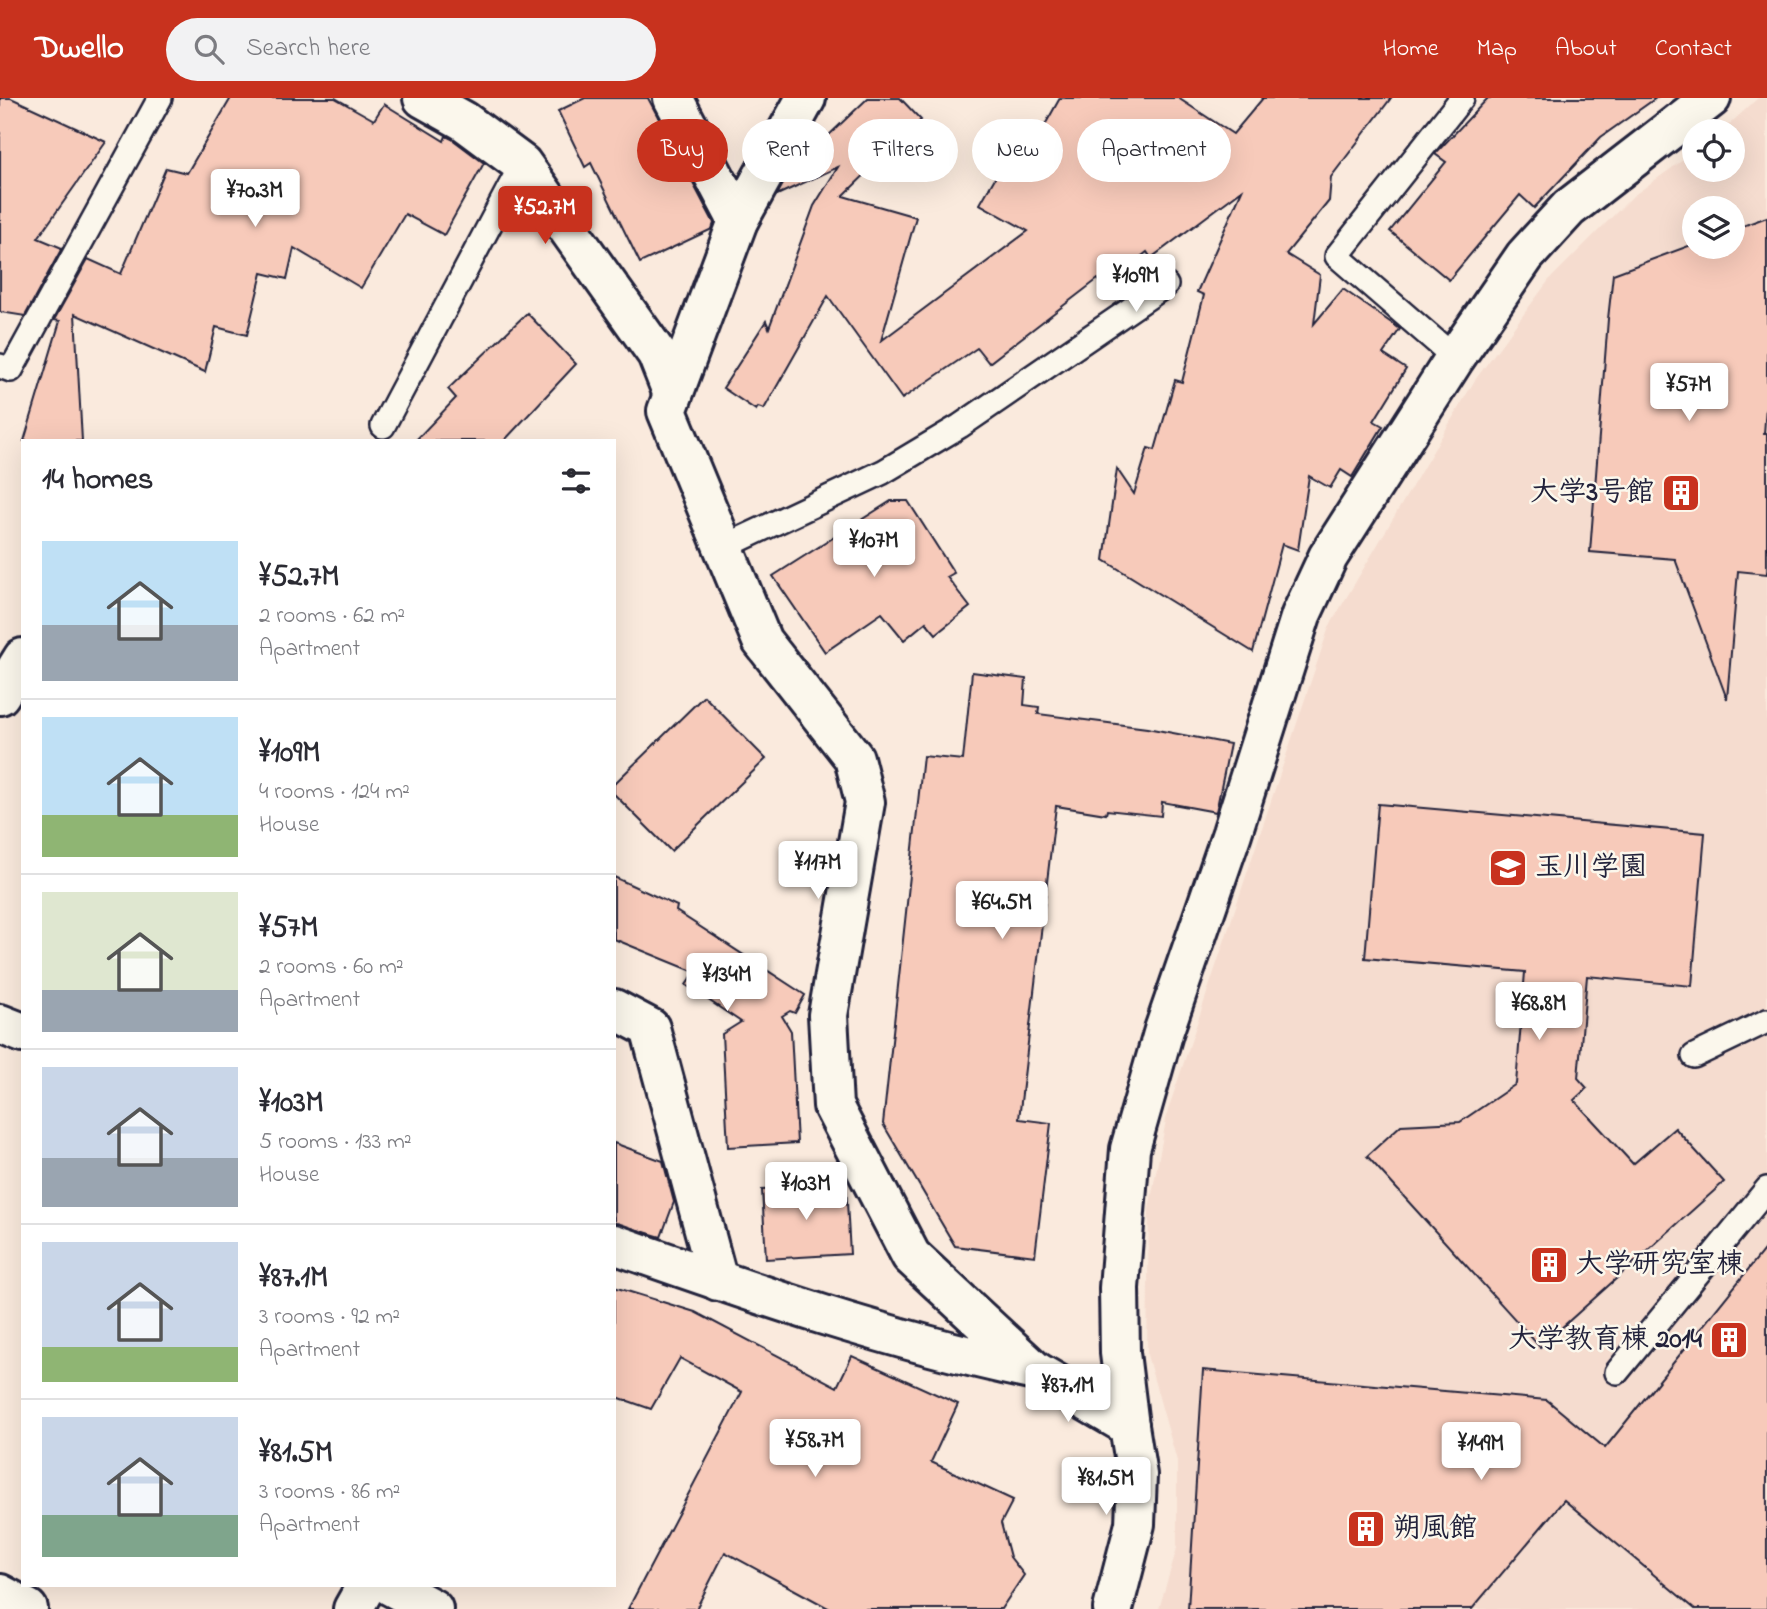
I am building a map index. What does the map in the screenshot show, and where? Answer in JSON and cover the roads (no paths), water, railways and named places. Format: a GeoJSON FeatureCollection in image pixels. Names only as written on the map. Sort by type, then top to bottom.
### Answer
{"type":"FeatureCollection","features":[{"type":"Feature","properties":{"kind":"street"},"geometry":{"type":"LineString","coordinates":[[423,98],[464,121],[522,164],[657,354],[672,392]]}},
{"type":"Feature","properties":{"kind":"street"},"geometry":{"type":"LineString","coordinates":[[673,98],[738,221]]}},
{"type":"Feature","properties":{"kind":"street"},"geometry":{"type":"LineString","coordinates":[[806,98],[738,221],[667,411],[762,641],[854,758],[865,802],[828,1015],[833,1106],[911,1256],[1035,1371],[1129,1426]]}},
{"type":"Feature","properties":{"kind":"street"},"geometry":{"type":"LineString","coordinates":[[1113,1609],[1135,1524],[1137,1475],[1120,1353],[1123,1216],[1130,1149],[1164,1030],[1232,833],[1301,615],[1328,558],[1454,358],[1525,256],[1569,208],[1711,98]]}},
{"type":"Feature","properties":{"kind":"street"},"geometry":{"type":"LineString","coordinates":[[0,695],[21,661]]}},
{"type":"Feature","properties":{"kind":"street"},"geometry":{"type":"LineString","coordinates":[[616,1010],[650,1028],[718,1281]]}},
{"type":"Feature","properties":{"kind":"street"},"geometry":{"type":"LineString","coordinates":[[0,1024],[21,1032]]}},
{"type":"Feature","properties":{"kind":"street"},"geometry":{"type":"LineString","coordinates":[[616,1245],[840,1322],[952,1354],[1035,1371]]}},
{"type":"Feature","properties":{"kind":"street"},"geometry":{"type":"LineString","coordinates":[[353,1609],[365,1587]]}},
{"type":"Feature","properties":{"kind":"street"},"geometry":{"type":"LineString","coordinates":[[393,1587],[433,1609]]}},
{"type":"Feature","properties":{"kind":"street"},"geometry":{"type":"LineString","coordinates":[[0,1594],[28,1609]]}},
{"type":"Feature","properties":{"kind":"lane"},"geometry":{"type":"LineString","coordinates":[[0,366],[11,370],[160,98]]}},
{"type":"Feature","properties":{"kind":"lane"},"geometry":{"type":"LineString","coordinates":[[1454,358],[1337,256],[1462,98]]}},
{"type":"Feature","properties":{"kind":"lane"},"geometry":{"type":"LineString","coordinates":[[383,426],[522,164]]}},
{"type":"Feature","properties":{"kind":"lane"},"geometry":{"type":"LineString","coordinates":[[724,547],[883,472],[960,426],[1166,285]]}},
{"type":"Feature","properties":{"kind":"lane"},"geometry":{"type":"LineString","coordinates":[[1694,1056],[1767,1021]]}},
{"type":"Feature","properties":{"kind":"lane"},"geometry":{"type":"LineString","coordinates":[[1617,1372],[1767,1189]]}},
{"type":"Feature","properties":{"kind":"place","name":"大学3号館"},"geometry":{"type":"Point","coordinates":[1681,493]}},
{"type":"Feature","properties":{"kind":"place","name":"玉川学園"},"geometry":{"type":"Point","coordinates":[1508,868]}},
{"type":"Feature","properties":{"kind":"place","name":"大学研究室棟"},"geometry":{"type":"Point","coordinates":[1549,1265]}},
{"type":"Feature","properties":{"kind":"place","name":"大学教育棟 2014"},"geometry":{"type":"Point","coordinates":[1729,1340]}},
{"type":"Feature","properties":{"kind":"place","name":"朔風館"},"geometry":{"type":"Point","coordinates":[1366,1529]}}]}
